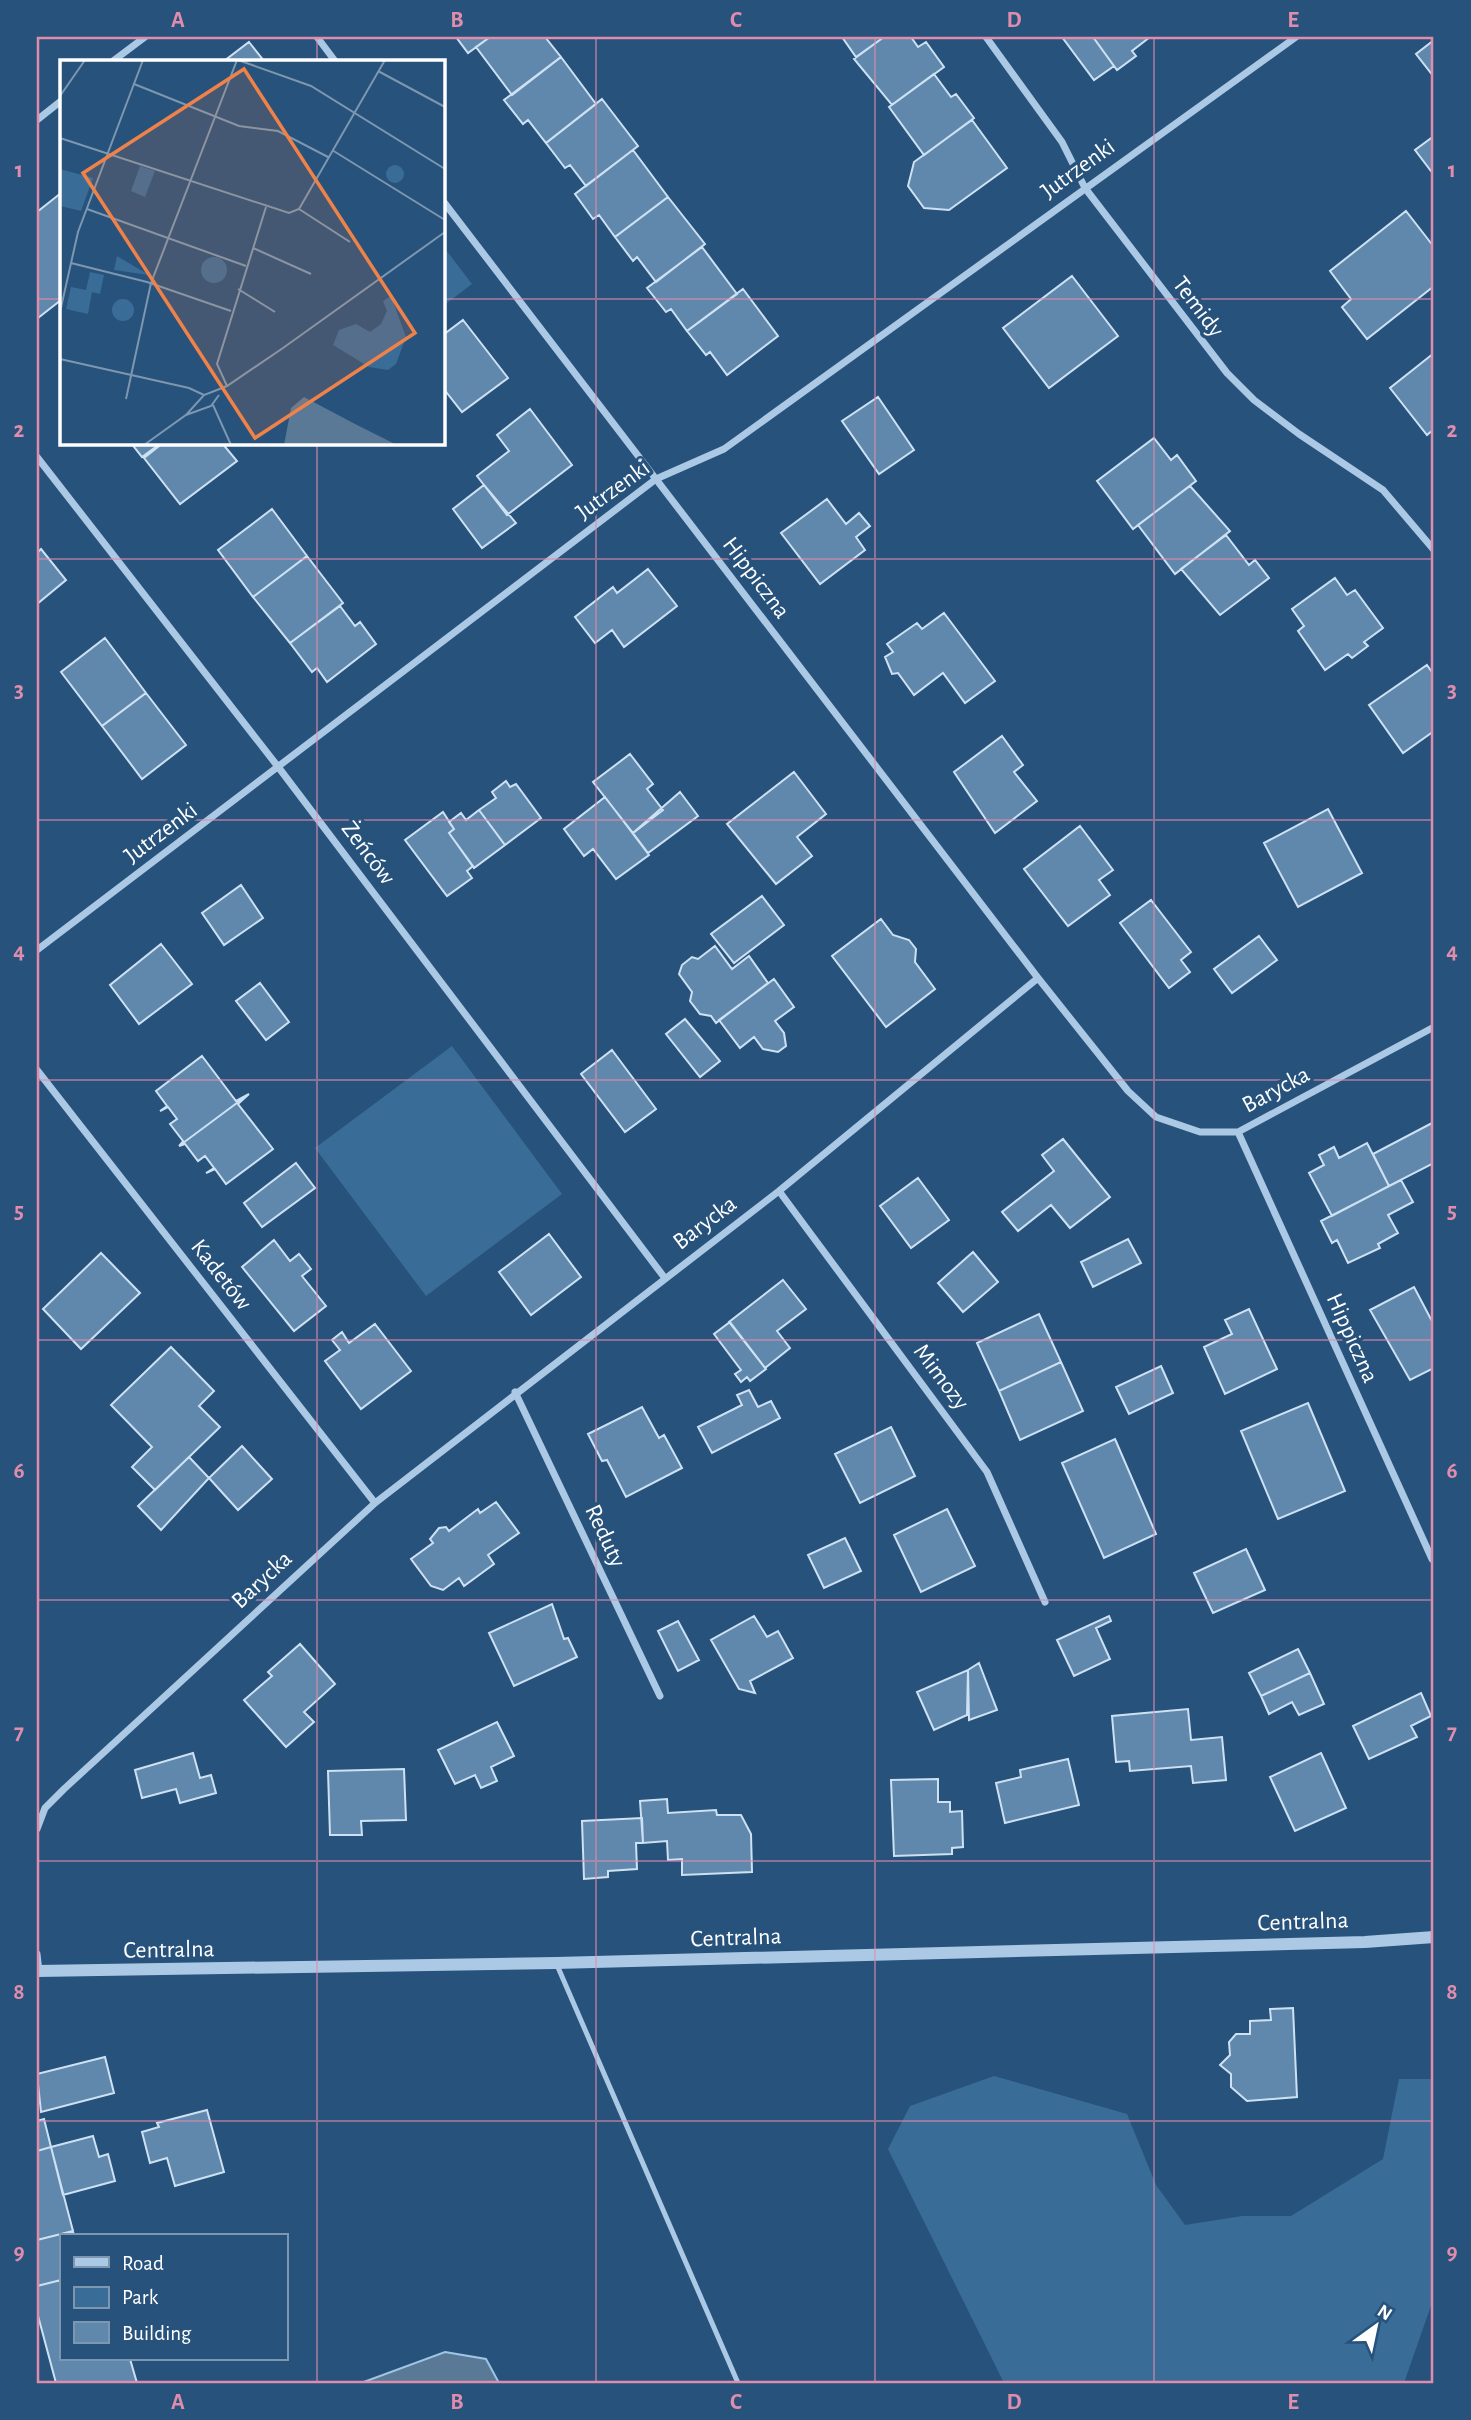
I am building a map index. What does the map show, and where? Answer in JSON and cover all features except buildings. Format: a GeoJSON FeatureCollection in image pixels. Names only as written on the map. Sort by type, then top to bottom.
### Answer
{"type":"FeatureCollection","features":[{"type":"Feature","properties":{"kind":"street"},"geometry":{"type":"LineString","coordinates":[[114,60],[145,37]]}},
{"type":"Feature","properties":{"kind":"street"},"geometry":{"type":"LineString","coordinates":[[317,37],[334,60]]}},
{"type":"Feature","properties":{"kind":"street","name":"Temidy"},"geometry":{"type":"LineString","coordinates":[[986,37],[1062,142],[1085,188],[1227,373],[1254,400],[1299,434],[1383,490],[1434,550]]}},
{"type":"Feature","properties":{"kind":"street","name":"Jutrzenki"},"geometry":{"type":"LineString","coordinates":[[37,950],[656,479],[724,449],[1296,37]]}},
{"type":"Feature","properties":{"kind":"street"},"geometry":{"type":"LineString","coordinates":[[37,120],[60,102]]}},
{"type":"Feature","properties":{"kind":"street","name":"Hippiczna"},"geometry":{"type":"LineString","coordinates":[[444,202],[1038,978]]}},
{"type":"Feature","properties":{"kind":"street","name":"Żeńców"},"geometry":{"type":"LineString","coordinates":[[37,457],[279,768],[664,1277]]}},
{"type":"Feature","properties":{"kind":"street","name":"Barycka"},"geometry":{"type":"LineString","coordinates":[[37,1829],[45,1808],[64,1789],[374,1503],[779,1191],[1038,978],[1128,1091],[1156,1117],[1200,1132],[1238,1132],[1434,1027]]}},
{"type":"Feature","properties":{"kind":"street","name":"Kadetów"},"geometry":{"type":"LineString","coordinates":[[37,1070],[374,1503]]}},
{"type":"Feature","properties":{"kind":"street","name":"Hippiczna"},"geometry":{"type":"LineString","coordinates":[[1238,1132],[1432,1559]]}},
{"type":"Feature","properties":{"kind":"street","name":"Mimozy"},"geometry":{"type":"LineString","coordinates":[[779,1191],[988,1472],[1045,1602]]}},
{"type":"Feature","properties":{"kind":"street","name":"Reduty"},"geometry":{"type":"LineString","coordinates":[[515,1392],[660,1696]]}},
{"type":"Feature","properties":{"kind":"street","name":"Centralna"},"geometry":{"type":"LineString","coordinates":[[37,1973],[556,1963],[1365,1942],[1434,1937]]}},
{"type":"Feature","properties":{"kind":"street"},"geometry":{"type":"LineString","coordinates":[[37,1954],[37,1973]]}},
{"type":"Feature","properties":{"kind":"lane"},"geometry":{"type":"LineString","coordinates":[[556,1963],[738,2383]]}},
{"type":"Feature","properties":{"kind":"green space"},"geometry":{"type":"Polygon","coordinates":[[[444,247],[472,284],[444,305],[444,247]]]}},
{"type":"Feature","properties":{"kind":"green space"},"geometry":{"type":"Polygon","coordinates":[[[452,1046],[562,1194],[426,1296],[315,1148],[452,1046]]]}},
{"type":"Feature","properties":{"kind":"green space"},"geometry":{"type":"Polygon","coordinates":[[[994,2076],[1127,2114],[1156,2185],[1185,2225],[1242,2216],[1291,2216],[1383,2159],[1399,2079],[1434,2079],[1434,2297],[1404,2383],[1004,2383],[888,2149],[910,2106],[994,2076]]]}},
{"type":"Feature","properties":{"kind":"shaded area"},"geometry":{"type":"Polygon","coordinates":[[[445,2352],[486,2359],[499,2383],[361,2383],[445,2352]]]}}]}
